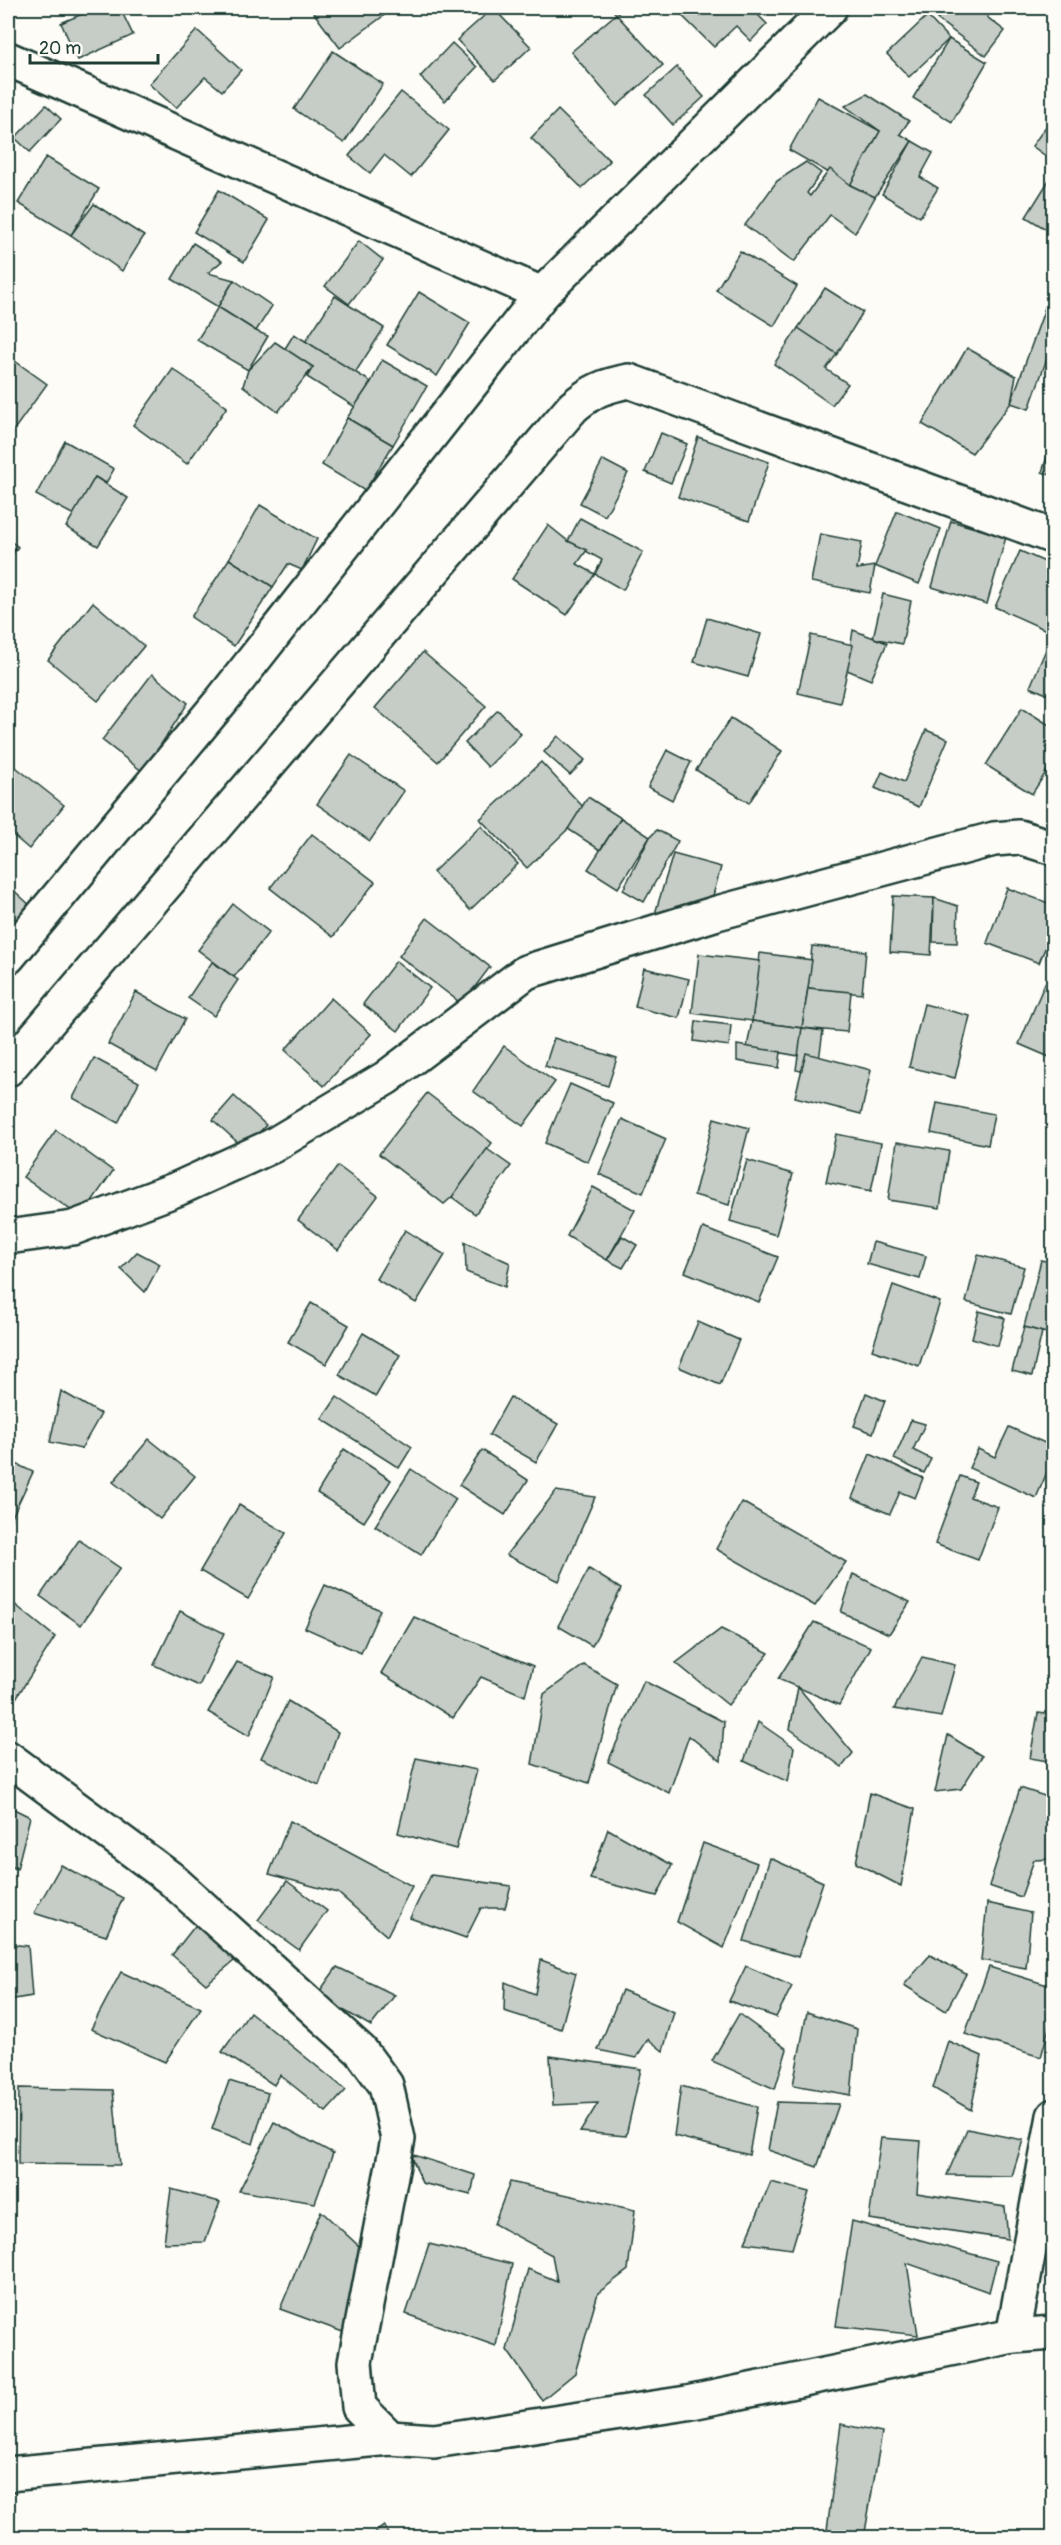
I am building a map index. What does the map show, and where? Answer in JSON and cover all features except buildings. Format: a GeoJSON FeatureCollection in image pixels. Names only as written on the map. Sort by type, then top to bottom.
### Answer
{"type":"FeatureCollection","features":[{"type":"Feature","properties":{"kind":"street"},"geometry":{"type":"LineString","coordinates":[[8,957],[222,700],[542,294],[830,8]]}},
{"type":"Feature","properties":{"kind":"street"},"geometry":{"type":"LineString","coordinates":[[8,59],[542,294]]}},
{"type":"Feature","properties":{"kind":"street"},"geometry":{"type":"LineString","coordinates":[[8,1069],[573,406],[590,392],[628,381],[1053,537]]}},
{"type":"Feature","properties":{"kind":"street"},"geometry":{"type":"LineString","coordinates":[[8,1234],[15,1236],[73,1228],[177,1189],[272,1146],[386,1078],[526,972],[717,913],[994,838],[1019,837],[1053,848]]}},
{"type":"Feature","properties":{"kind":"street"},"geometry":{"type":"LineString","coordinates":[[8,1758],[170,1878],[362,2051],[386,2085],[398,2139],[354,2362],[359,2407],[390,2438]]}},
{"type":"Feature","properties":{"kind":"street"},"geometry":{"type":"LineString","coordinates":[[1013,2336],[1053,2116]]}},
{"type":"Feature","properties":{"kind":"street"},"geometry":{"type":"LineString","coordinates":[[8,2475],[390,2438],[434,2441],[687,2403],[1013,2336],[1053,2333]]}}]}
